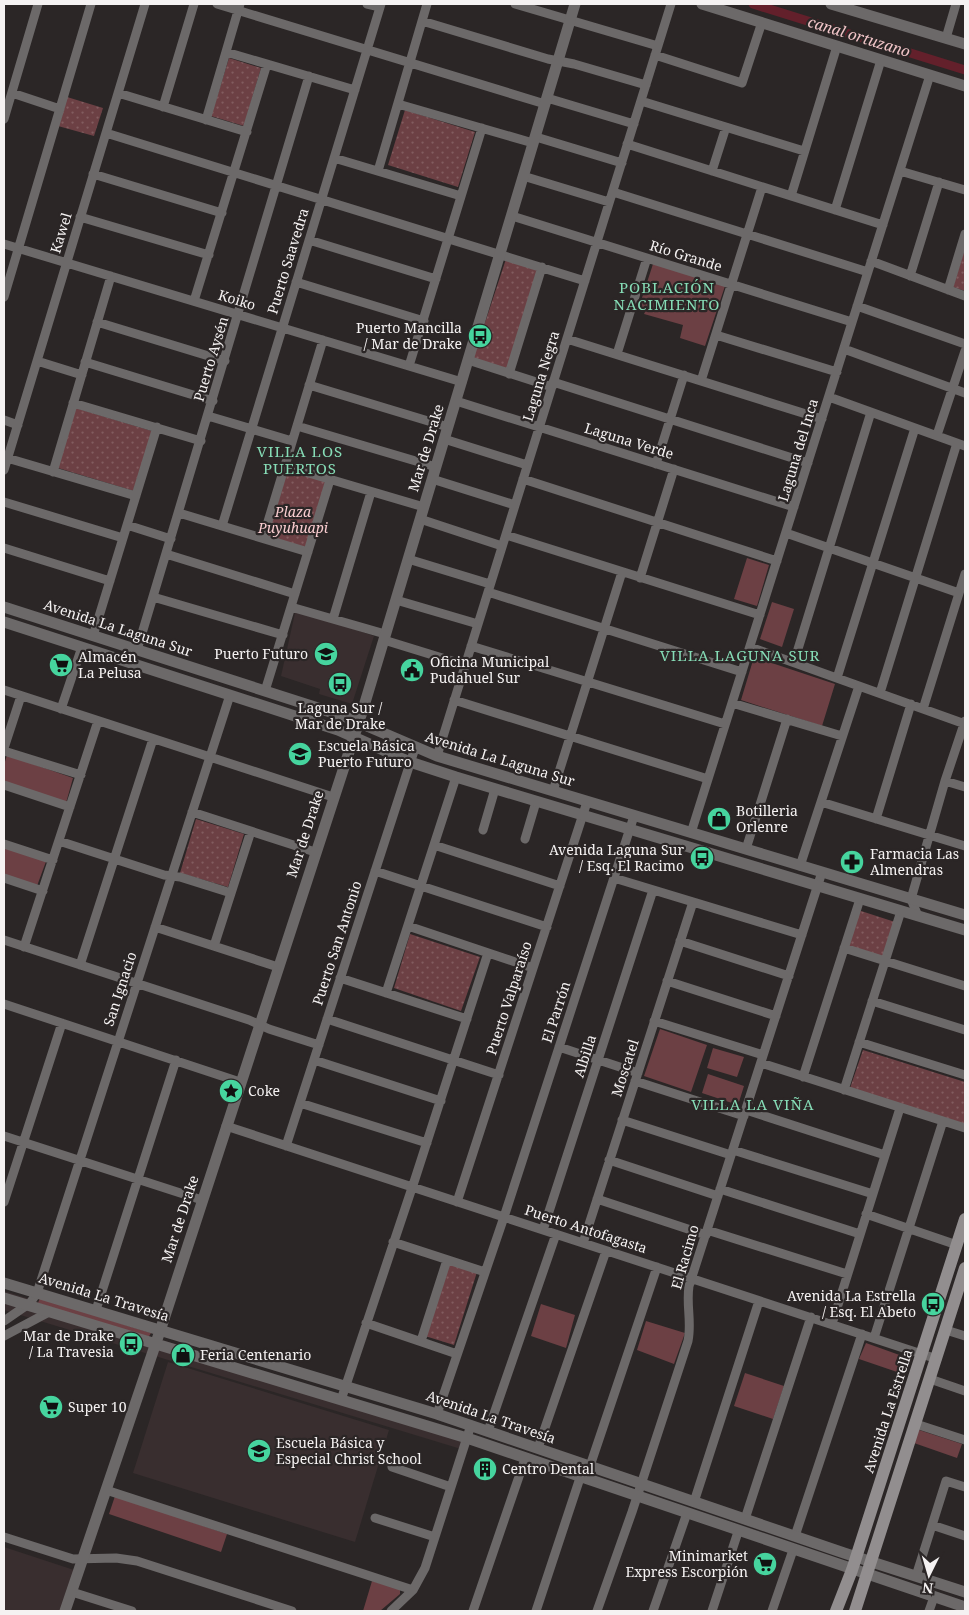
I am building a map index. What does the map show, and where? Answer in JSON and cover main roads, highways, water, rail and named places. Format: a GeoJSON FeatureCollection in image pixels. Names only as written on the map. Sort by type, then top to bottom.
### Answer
{"type":"FeatureCollection","features":[{"type":"Feature","properties":{"kind":"main road","name":"Avenida La Estrella"},"geometry":{"type":"LineString","coordinates":[[836,1611],[852,1570],[965,1219]]}},
{"type":"Feature","properties":{"kind":"main road"},"geometry":{"type":"LineString","coordinates":[[856,1611],[965,1268]]}},
{"type":"Feature","properties":{"kind":"waterway","name":"canal ortuzano"},"geometry":{"type":"LineString","coordinates":[[753,4],[965,70]]}},
{"type":"Feature","properties":{"kind":"place","name":"Puerto Mancilla / Mar de Drake"},"geometry":{"type":"Point","coordinates":[480,336]}},
{"type":"Feature","properties":{"kind":"place","name":"Puerto Futuro"},"geometry":{"type":"Point","coordinates":[326,654]}},
{"type":"Feature","properties":{"kind":"place","name":"Almacén La Pelusa"},"geometry":{"type":"Point","coordinates":[61,665]}},
{"type":"Feature","properties":{"kind":"place","name":"Oficina Municipal Pudahuel Sur"},"geometry":{"type":"Point","coordinates":[412,670]}},
{"type":"Feature","properties":{"kind":"place","name":"Laguna Sur / Mar de Drake"},"geometry":{"type":"Point","coordinates":[340,684]}},
{"type":"Feature","properties":{"kind":"place","name":"Escuela Básica Puerto Futuro"},"geometry":{"type":"Point","coordinates":[300,754]}},
{"type":"Feature","properties":{"kind":"place","name":"Botilleria Orlenre"},"geometry":{"type":"Point","coordinates":[719,819]}},
{"type":"Feature","properties":{"kind":"place","name":"Avenida Laguna Sur / Esq. El Racimo"},"geometry":{"type":"Point","coordinates":[702,858]}},
{"type":"Feature","properties":{"kind":"place","name":"Farmacia Las Almendras"},"geometry":{"type":"Point","coordinates":[852,862]}},
{"type":"Feature","properties":{"kind":"place","name":"Coke"},"geometry":{"type":"Point","coordinates":[231,1091]}},
{"type":"Feature","properties":{"kind":"place","name":"Avenida La Estrella / Esq. El Abeto"},"geometry":{"type":"Point","coordinates":[933,1304]}},
{"type":"Feature","properties":{"kind":"place","name":"Mar de Drake / La Travesia"},"geometry":{"type":"Point","coordinates":[131,1344]}},
{"type":"Feature","properties":{"kind":"place","name":"Feria Centenario"},"geometry":{"type":"Point","coordinates":[183,1355]}},
{"type":"Feature","properties":{"kind":"place","name":"Super 10"},"geometry":{"type":"Point","coordinates":[51,1407]}},
{"type":"Feature","properties":{"kind":"place","name":"Escuela Básica y Especial Christ School"},"geometry":{"type":"Point","coordinates":[259,1451]}},
{"type":"Feature","properties":{"kind":"place","name":"Centro Dental"},"geometry":{"type":"Point","coordinates":[485,1469]}},
{"type":"Feature","properties":{"kind":"place","name":"Minimarket Express Escorpión"},"geometry":{"type":"Point","coordinates":[765,1564]}},
{"type":"Feature","properties":{"kind":"district","name":"POBLACIÓN NACIMIENTO"},"geometry":{"type":"Point","coordinates":[667,296]}},
{"type":"Feature","properties":{"kind":"district","name":"VILLA LOS PUERTOS"},"geometry":{"type":"Point","coordinates":[300,460]}},
{"type":"Feature","properties":{"kind":"district","name":"VILLA LAGUNA SUR"},"geometry":{"type":"Point","coordinates":[740,656]}},
{"type":"Feature","properties":{"kind":"district","name":"VILLA LA VIÑA"},"geometry":{"type":"Point","coordinates":[753,1105]}},
{"type":"Feature","properties":{"kind":"park label","name":"Plaza Puyuhuapi"},"geometry":{"type":"Point","coordinates":[293,520]}}]}
